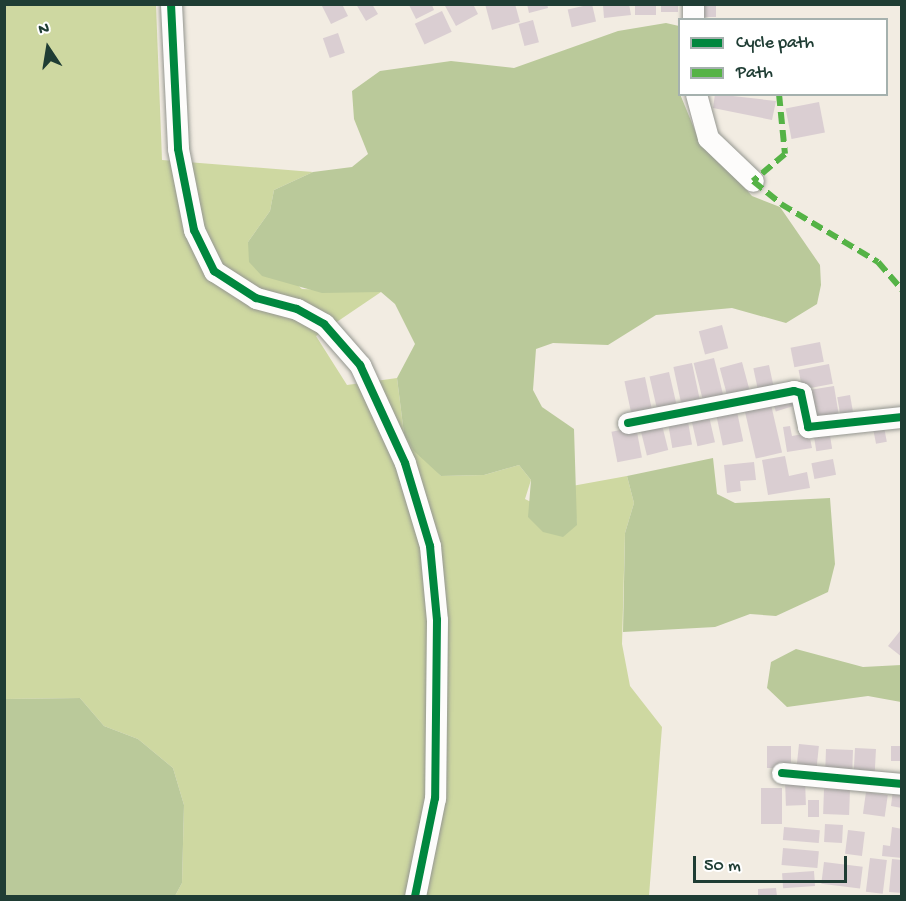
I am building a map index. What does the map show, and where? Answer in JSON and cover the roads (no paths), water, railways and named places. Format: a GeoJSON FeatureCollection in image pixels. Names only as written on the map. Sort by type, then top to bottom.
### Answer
{"type":"FeatureCollection","features":[{"type":"Feature","properties":{"kind":"street"},"geometry":{"type":"LineString","coordinates":[[171,4],[178,149],[185,199],[214,272],[256,298],[297,309],[324,324],[360,365],[405,463],[430,546],[437,620],[435,798],[415,897]]}},
{"type":"Feature","properties":{"kind":"street"},"geometry":{"type":"LineString","coordinates":[[697,96],[708,138],[753,181]]}},
{"type":"Feature","properties":{"kind":"street"},"geometry":{"type":"LineString","coordinates":[[628,423],[794,391],[801,393],[808,427],[902,417]]}},
{"type":"Feature","properties":{"kind":"street"},"geometry":{"type":"LineString","coordinates":[[782,773],[902,784]]}}]}
